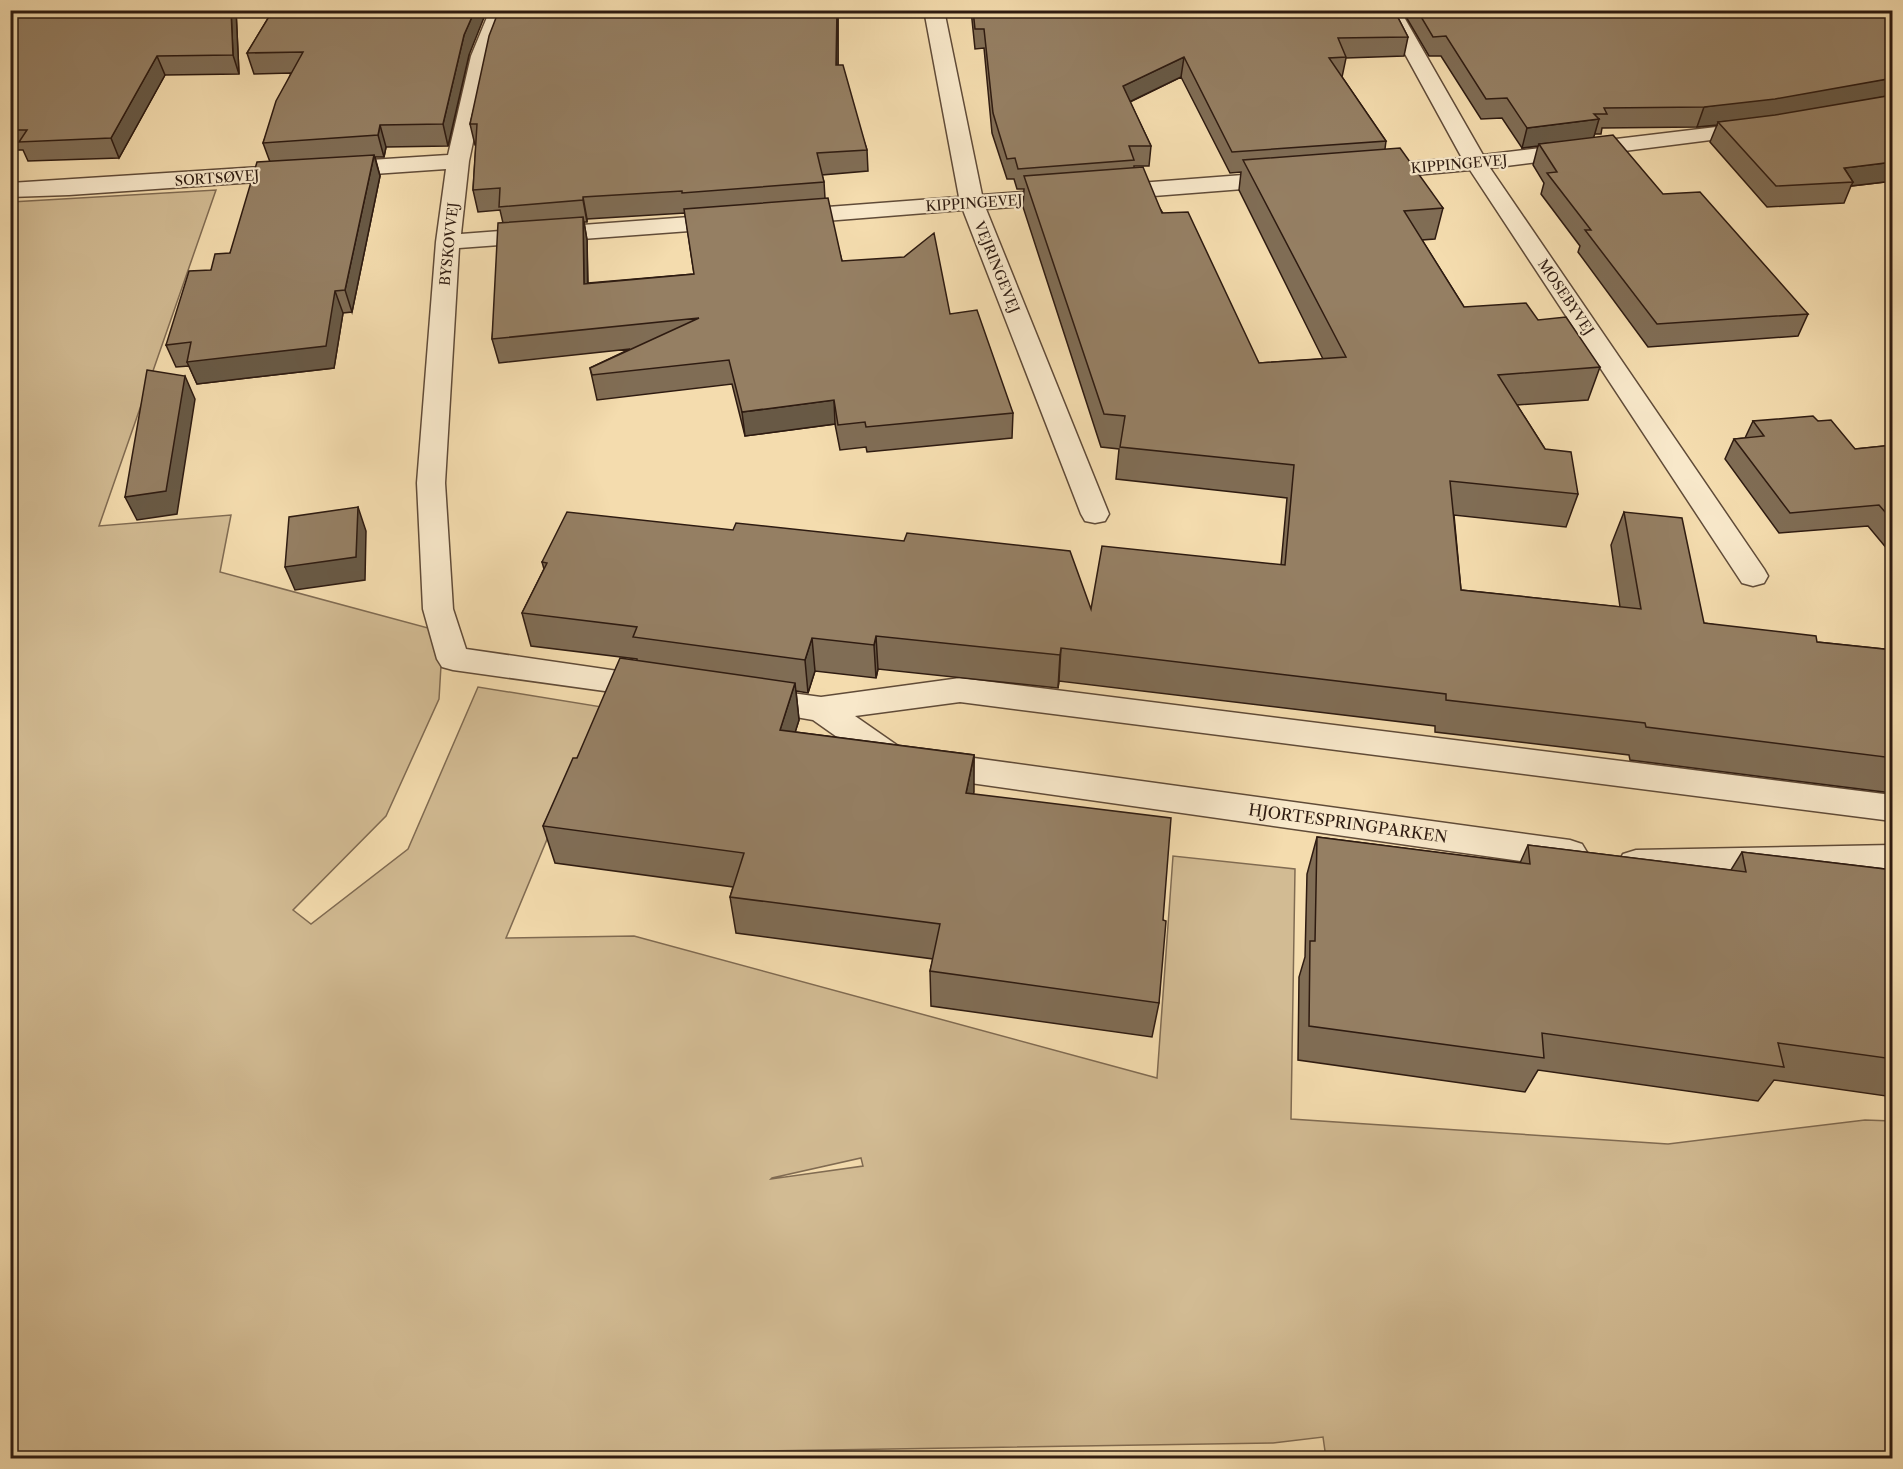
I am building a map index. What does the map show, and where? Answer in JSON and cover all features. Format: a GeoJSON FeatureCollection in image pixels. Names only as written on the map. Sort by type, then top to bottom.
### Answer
{"type":"FeatureCollection","features":[{"type":"Feature","properties":{"kind":"street","name":"BYSKOVVEJ"},"geometry":{"type":"LineString","coordinates":[[500,10],[481,56],[458,161],[448,242],[431,483],[438,609],[453,659],[680,690]]}},
{"type":"Feature","properties":{"kind":"street","name":"VEJRINGEVEJ"},"geometry":{"type":"LineString","coordinates":[[934,10],[972,203],[1095,514]]}},
{"type":"Feature","properties":{"kind":"street","name":"MOSEBYVEJ"},"geometry":{"type":"LineString","coordinates":[[1390,10],[1476,163],[1753,576]]}},
{"type":"Feature","properties":{"kind":"street","name":"KIPPINGEVEJ"},"geometry":{"type":"LineString","coordinates":[[1347,174],[1476,163],[1778,125]]}},
{"type":"Feature","properties":{"kind":"street","name":"SORTSØVEJ"},"geometry":{"type":"LineString","coordinates":[[10,190],[69,188],[458,161]]}},
{"type":"Feature","properties":{"kind":"street","name":"KIPPINGEVEJ"},"geometry":{"type":"LineString","coordinates":[[769,218],[1300,177]]}},
{"type":"Feature","properties":{"kind":"street"},"geometry":{"type":"LineString","coordinates":[[448,242],[746,220]]}},
{"type":"Feature","properties":{"kind":"street","name":"HJORTESPRINGPARKEN"},"geometry":{"type":"LineString","coordinates":[[727,696],[821,709],[960,690],[1893,808]]}},
{"type":"Feature","properties":{"kind":"street","name":"HJORTESPRINGPARKEN"},"geometry":{"type":"LineString","coordinates":[[821,709],[893,759],[1601,859],[1642,864],[1893,859]]}},
{"type":"Feature","properties":{"kind":"shaded area"},"geometry":{"type":"Polygon","coordinates":[[[216,190],[99,526],[231,515],[220,572],[443,632],[439,699],[386,816],[293,910],[311,924],[408,849],[478,687],[602,707],[506,938],[634,936],[1157,1078],[1173,856],[1295,869],[1291,1119],[1668,1144],[1865,1120],[1892,1121],[1892,1458],[1326,1458],[1323,1437],[1273,1443],[639,1453],[638,1458],[11,1458],[11,202],[216,190]],[[861,1158],[771,1179],[863,1166],[861,1158]]]}},
{"type":"Feature","properties":{"kind":"building"},"geometry":{"type":"Polygon","coordinates":[[[20,10],[231,10],[233,55],[157,56],[111,138],[19,142],[27,130],[10,130],[10,23],[20,10]]]}},
{"type":"Feature","properties":{"kind":"building"},"geometry":{"type":"Polygon","coordinates":[[[273,10],[475,10],[464,35],[443,124],[380,125],[378,135],[263,143],[276,101],[303,52],[247,53],[273,10]]]}},
{"type":"Feature","properties":{"kind":"building"},"geometry":{"type":"Polygon","coordinates":[[[499,10],[837,10],[836,65],[843,65],[867,150],[817,153],[824,182],[682,193],[682,191],[583,197],[583,200],[499,207],[500,188],[473,190],[477,124],[470,124],[489,36],[499,10]]]}},
{"type":"Feature","properties":{"kind":"building"},"geometry":{"type":"Polygon","coordinates":[[[973,10],[1394,10],[1408,37],[1338,38],[1346,57],[1329,58],[1386,141],[1232,152],[1184,57],[1123,86],[1151,146],[1129,146],[1134,160],[1018,169],[1015,158],[1007,159],[993,113],[984,29],[975,29],[973,10]]]}},
{"type":"Feature","properties":{"kind":"building"},"geometry":{"type":"Polygon","coordinates":[[[1417,10],[1893,10],[1893,78],[1775,99],[1704,107],[1604,108],[1607,114],[1594,114],[1599,119],[1527,128],[1507,98],[1486,99],[1446,36],[1433,37],[1417,10]]]}},
{"type":"Feature","properties":{"kind":"building"},"geometry":{"type":"Polygon","coordinates":[[[1893,95],[1893,162],[1844,168],[1853,182],[1776,186],[1718,122],[1775,115],[1893,95]]]}},
{"type":"Feature","properties":{"kind":"building"},"geometry":{"type":"Polygon","coordinates":[[[1613,135],[1663,194],[1700,192],[1808,314],[1657,324],[1585,230],[1591,230],[1547,173],[1557,172],[1539,144],[1613,135]]]}},
{"type":"Feature","properties":{"kind":"building"},"geometry":{"type":"Polygon","coordinates":[[[1400,148],[1443,208],[1404,211],[1464,307],[1526,303],[1538,320],[1566,317],[1600,367],[1498,375],[1545,449],[1571,452],[1578,494],[1450,481],[1461,590],[1641,609],[1624,512],[1682,518],[1704,623],[1816,636],[1817,642],[1893,650],[1893,758],[1646,727],[1645,723],[1446,700],[1446,694],[1061,648],[1060,655],[876,636],[874,645],[812,638],[805,660],[633,637],[637,627],[522,613],[547,563],[542,562],[567,512],[733,530],[736,523],[904,541],[907,533],[1070,551],[1091,609],[1102,546],[1285,565],[1294,465],[1120,447],[1125,416],[1104,414],[1024,176],[1143,167],[1162,213],[1188,212],[1259,363],[1346,357],[1243,160],[1400,148]]]}},
{"type":"Feature","properties":{"kind":"building"},"geometry":{"type":"Polygon","coordinates":[[[374,155],[345,290],[335,291],[326,346],[187,362],[191,342],[166,345],[189,271],[211,270],[215,254],[230,253],[257,162],[374,155]]]}},
{"type":"Feature","properties":{"kind":"building"},"geometry":{"type":"Polygon","coordinates":[[[828,198],[842,261],[904,257],[934,233],[950,314],[977,310],[1013,413],[866,427],[865,422],[838,425],[834,400],[742,412],[729,360],[592,375],[590,368],[699,318],[492,339],[498,223],[583,217],[584,284],[694,274],[684,209],[828,198]]]}},
{"type":"Feature","properties":{"kind":"building"},"geometry":{"type":"Polygon","coordinates":[[[147,370],[185,376],[166,491],[125,497],[147,370]]]}},
{"type":"Feature","properties":{"kind":"building"},"geometry":{"type":"Polygon","coordinates":[[[1813,416],[1818,421],[1831,420],[1855,449],[1893,445],[1893,521],[1879,505],[1790,513],[1734,439],[1764,436],[1753,421],[1813,416]]]}},
{"type":"Feature","properties":{"kind":"building"},"geometry":{"type":"Polygon","coordinates":[[[358,507],[356,557],[285,567],[289,517],[358,507]]]}},
{"type":"Feature","properties":{"kind":"building"},"geometry":{"type":"Polygon","coordinates":[[[620,658],[795,683],[780,730],[974,755],[966,793],[1171,818],[1159,1003],[930,971],[940,924],[730,897],[744,853],[543,826],[573,758],[577,758],[620,658]]]}},
{"type":"Feature","properties":{"kind":"building"},"geometry":{"type":"Polygon","coordinates":[[[1317,837],[1530,864],[1528,845],[1746,872],[1742,852],[1893,870],[1893,1059],[1778,1043],[1784,1067],[1542,1033],[1544,1058],[1309,1026],[1310,941],[1315,941],[1317,837]]]}}]}
